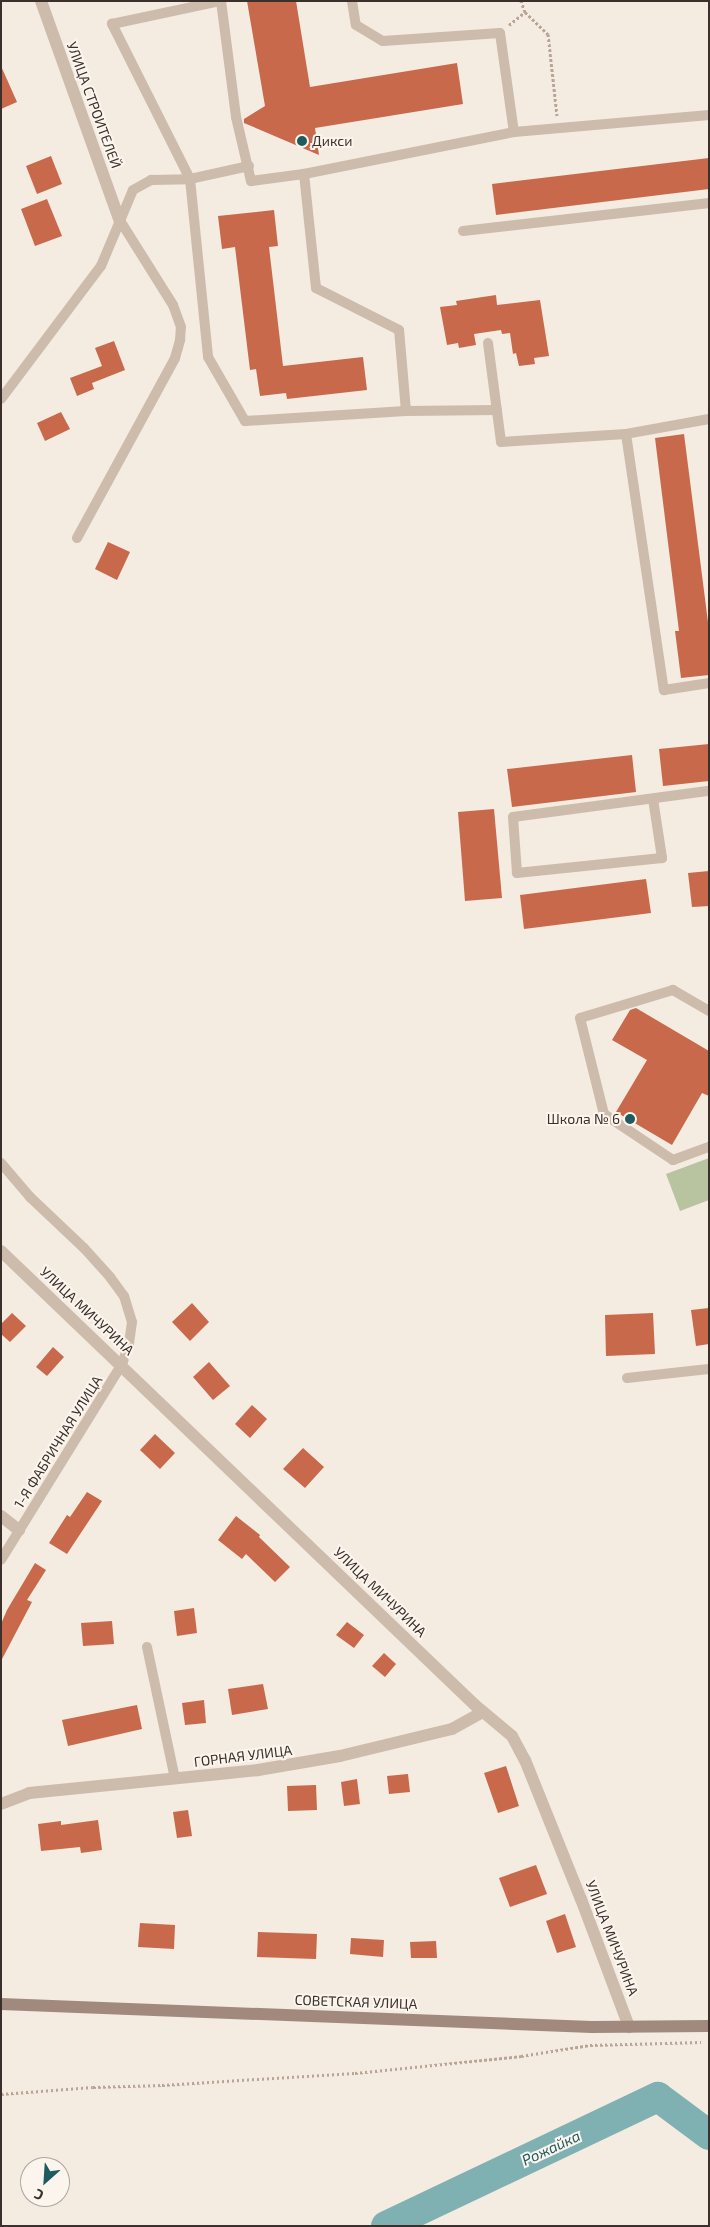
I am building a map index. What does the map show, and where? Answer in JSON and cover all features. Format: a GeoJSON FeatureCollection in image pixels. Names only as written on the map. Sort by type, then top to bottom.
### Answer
{"type":"FeatureCollection","features":[{"type":"Feature","properties":{"kind":"main road","name":"СОВЕТСКАЯ УЛИЦА"},"geometry":{"type":"LineString","coordinates":[[1,2004],[629,2027],[709,2026]]}},
{"type":"Feature","properties":{"kind":"street","name":"УЛИЦА СТРОИТЕЛЕЙ"},"geometry":{"type":"LineString","coordinates":[[41,1],[120,219]]}},
{"type":"Feature","properties":{"kind":"street","name":"УЛИЦА МИЧУРИНА"},"geometry":{"type":"LineString","coordinates":[[1,1251],[122,1364],[483,1712],[512,1736],[525,1760],[581,1899],[629,2027]]}},
{"type":"Feature","properties":{"kind":"street"},"geometry":{"type":"LineString","coordinates":[[1,1516],[19,1530]]}},
{"type":"Feature","properties":{"kind":"street","name":"ГОРНАЯ УЛИЦА"},"geometry":{"type":"LineString","coordinates":[[1,1804],[29,1793],[258,1770],[340,1756],[452,1729],[483,1712]]}},
{"type":"Feature","properties":{"kind":"lane"},"geometry":{"type":"LineString","coordinates":[[497,410],[406,411],[245,421],[208,357],[190,179],[112,24],[220,1],[236,117],[251,181],[304,174],[514,132],[709,115]]}},
{"type":"Feature","properties":{"kind":"lane"},"geometry":{"type":"LineString","coordinates":[[352,1],[356,25],[383,42],[500,34],[514,132]]}},
{"type":"Feature","properties":{"kind":"lane"},"geometry":{"type":"LineString","coordinates":[[1,399],[101,266],[133,190],[151,180],[190,179],[249,166]]}},
{"type":"Feature","properties":{"kind":"lane"},"geometry":{"type":"LineString","coordinates":[[304,174],[316,288],[399,330],[406,411]]}},
{"type":"Feature","properties":{"kind":"lane"},"geometry":{"type":"LineString","coordinates":[[463,231],[709,203]]}},
{"type":"Feature","properties":{"kind":"lane"},"geometry":{"type":"LineString","coordinates":[[77,538],[175,358],[180,340],[181,326],[173,305],[120,219]]}},
{"type":"Feature","properties":{"kind":"lane"},"geometry":{"type":"LineString","coordinates":[[488,343],[501,442],[626,434],[709,419]]}},
{"type":"Feature","properties":{"kind":"lane"},"geometry":{"type":"LineString","coordinates":[[626,434],[664,690],[709,683]]}},
{"type":"Feature","properties":{"kind":"lane"},"geometry":{"type":"LineString","coordinates":[[653,799],[662,858],[516,873],[513,817],[653,799],[709,792]]}},
{"type":"Feature","properties":{"kind":"lane"},"geometry":{"type":"LineString","coordinates":[[709,1011],[673,990],[580,1018],[604,1114],[674,1160],[709,1147]]}},
{"type":"Feature","properties":{"kind":"lane","name":"1-Я ФАБРИЧНАЯ УЛИЦА"},"geometry":{"type":"LineString","coordinates":[[1,1163],[30,1198],[95,1259],[124,1296],[132,1322],[129,1343],[122,1364],[1,1560]]}},
{"type":"Feature","properties":{"kind":"lane"},"geometry":{"type":"LineString","coordinates":[[626,1378],[709,1370]]}},
{"type":"Feature","properties":{"kind":"lane"},"geometry":{"type":"LineString","coordinates":[[147,1646],[175,1779]]}},
{"type":"Feature","properties":{"kind":"path"},"geometry":{"type":"LineString","coordinates":[[521,1],[525,12],[548,34],[559,128]]}},
{"type":"Feature","properties":{"kind":"path"},"geometry":{"type":"LineString","coordinates":[[500,34],[525,12]]}},
{"type":"Feature","properties":{"kind":"path"},"geometry":{"type":"LineString","coordinates":[[1,2094],[93,2086],[162,2085],[341,2074],[522,2056],[590,2044],[709,2042]]}},
{"type":"Feature","properties":{"kind":"green space"},"geometry":{"type":"Polygon","coordinates":[[[709,1158],[709,1200],[680,1211],[666,1174],[709,1158]]]}},
{"type":"Feature","properties":{"kind":"building"},"geometry":{"type":"Polygon","coordinates":[[[247,1],[296,1],[310,87],[457,63],[463,104],[315,128],[319,155],[244,123],[244,119],[265,106],[247,1]]]}},
{"type":"Feature","properties":{"kind":"building"},"geometry":{"type":"Polygon","coordinates":[[[1,66],[17,102],[1,109],[1,66]]]}},
{"type":"Feature","properties":{"kind":"building"},"geometry":{"type":"Polygon","coordinates":[[[51,156],[62,184],[37,194],[26,166],[51,156]]]}},
{"type":"Feature","properties":{"kind":"building"},"geometry":{"type":"Polygon","coordinates":[[[709,158],[709,189],[496,215],[492,184],[709,158]]]}},
{"type":"Feature","properties":{"kind":"building"},"geometry":{"type":"Polygon","coordinates":[[[47,199],[62,236],[35,246],[21,209],[47,199]]]}},
{"type":"Feature","properties":{"kind":"building"},"geometry":{"type":"Polygon","coordinates":[[[274,210],[278,246],[269,247],[283,366],[363,357],[367,390],[287,399],[286,393],[260,396],[256,369],[250,370],[235,247],[222,249],[218,216],[274,210]]]}},
{"type":"Feature","properties":{"kind":"building"},"geometry":{"type":"Polygon","coordinates":[[[496,295],[497,305],[540,300],[549,356],[534,358],[535,364],[519,366],[516,353],[513,354],[510,333],[502,334],[501,330],[474,334],[476,345],[459,348],[458,343],[447,345],[440,307],[457,305],[456,301],[496,295]]]}},
{"type":"Feature","properties":{"kind":"building"},"geometry":{"type":"Polygon","coordinates":[[[114,341],[125,370],[92,383],[94,389],[77,396],[70,378],[102,366],[95,348],[114,341]]]}},
{"type":"Feature","properties":{"kind":"building"},"geometry":{"type":"Polygon","coordinates":[[[61,412],[70,429],[45,441],[37,423],[61,412]]]}},
{"type":"Feature","properties":{"kind":"building"},"geometry":{"type":"Polygon","coordinates":[[[684,434],[709,630],[709,675],[681,678],[675,631],[679,631],[655,438],[684,434]]]}},
{"type":"Feature","properties":{"kind":"building"},"geometry":{"type":"Polygon","coordinates":[[[108,542],[130,552],[117,580],[95,569],[108,542]]]}},
{"type":"Feature","properties":{"kind":"building"},"geometry":{"type":"Polygon","coordinates":[[[709,744],[709,781],[663,786],[659,749],[709,744]]]}},
{"type":"Feature","properties":{"kind":"building"},"geometry":{"type":"Polygon","coordinates":[[[632,755],[636,792],[512,807],[507,769],[632,755]]]}},
{"type":"Feature","properties":{"kind":"building"},"geometry":{"type":"Polygon","coordinates":[[[494,809],[502,898],[465,901],[458,812],[494,809]]]}},
{"type":"Feature","properties":{"kind":"building"},"geometry":{"type":"Polygon","coordinates":[[[709,871],[709,906],[692,907],[688,873],[709,871]]]}},
{"type":"Feature","properties":{"kind":"building"},"geometry":{"type":"Polygon","coordinates":[[[646,879],[651,913],[524,929],[520,895],[646,879]]]}},
{"type":"Feature","properties":{"kind":"building"},"geometry":{"type":"Polygon","coordinates":[[[636,1008],[709,1051],[709,1096],[702,1093],[672,1145],[616,1112],[647,1060],[612,1040],[630,1010],[636,1008]]]}},
{"type":"Feature","properties":{"kind":"building"},"geometry":{"type":"Polygon","coordinates":[[[192,1303],[209,1322],[190,1341],[172,1322],[192,1303]]]}},
{"type":"Feature","properties":{"kind":"building"},"geometry":{"type":"Polygon","coordinates":[[[709,1308],[709,1344],[696,1346],[691,1310],[709,1308]]]}},
{"type":"Feature","properties":{"kind":"building"},"geometry":{"type":"Polygon","coordinates":[[[12,1313],[26,1326],[10,1342],[1,1334],[1,1324],[12,1313]]]}},
{"type":"Feature","properties":{"kind":"building"},"geometry":{"type":"Polygon","coordinates":[[[653,1313],[655,1354],[606,1356],[605,1315],[653,1313]]]}},
{"type":"Feature","properties":{"kind":"building"},"geometry":{"type":"Polygon","coordinates":[[[53,1347],[64,1357],[47,1376],[36,1367],[53,1347]]]}},
{"type":"Feature","properties":{"kind":"building"},"geometry":{"type":"Polygon","coordinates":[[[209,1362],[230,1386],[213,1400],[193,1377],[209,1362]]]}},
{"type":"Feature","properties":{"kind":"building"},"geometry":{"type":"Polygon","coordinates":[[[252,1405],[267,1419],[250,1438],[235,1424],[252,1405]]]}},
{"type":"Feature","properties":{"kind":"building"},"geometry":{"type":"Polygon","coordinates":[[[155,1434],[175,1453],[160,1469],[140,1450],[155,1434]]]}},
{"type":"Feature","properties":{"kind":"building"},"geometry":{"type":"Polygon","coordinates":[[[303,1448],[324,1467],[305,1488],[283,1469],[303,1448]]]}},
{"type":"Feature","properties":{"kind":"building"},"geometry":{"type":"Polygon","coordinates":[[[87,1492],[102,1501],[67,1554],[49,1543],[67,1515],[70,1517],[87,1492]]]}},
{"type":"Feature","properties":{"kind":"building"},"geometry":{"type":"Polygon","coordinates":[[[236,1516],[260,1535],[259,1537],[290,1567],[275,1582],[246,1554],[242,1559],[218,1540],[236,1516]]]}},
{"type":"Feature","properties":{"kind":"building"},"geometry":{"type":"Polygon","coordinates":[[[35,1563],[46,1570],[27,1600],[32,1602],[1,1661],[1,1624],[7,1610],[35,1563]]]}},
{"type":"Feature","properties":{"kind":"building"},"geometry":{"type":"Polygon","coordinates":[[[194,1608],[197,1633],[177,1636],[174,1611],[194,1608]]]}},
{"type":"Feature","properties":{"kind":"building"},"geometry":{"type":"Polygon","coordinates":[[[112,1621],[114,1644],[83,1646],[81,1623],[112,1621]]]}},
{"type":"Feature","properties":{"kind":"building"},"geometry":{"type":"Polygon","coordinates":[[[347,1622],[364,1635],[354,1648],[336,1635],[347,1622]]]}},
{"type":"Feature","properties":{"kind":"building"},"geometry":{"type":"Polygon","coordinates":[[[384,1653],[396,1664],[385,1677],[372,1666],[384,1653]]]}},
{"type":"Feature","properties":{"kind":"building"},"geometry":{"type":"Polygon","coordinates":[[[263,1684],[268,1709],[232,1715],[228,1689],[263,1684]]]}},
{"type":"Feature","properties":{"kind":"building"},"geometry":{"type":"Polygon","coordinates":[[[204,1700],[206,1723],[185,1725],[182,1703],[204,1700]]]}},
{"type":"Feature","properties":{"kind":"building"},"geometry":{"type":"Polygon","coordinates":[[[137,1705],[142,1729],[68,1746],[62,1720],[137,1705]]]}},
{"type":"Feature","properties":{"kind":"building"},"geometry":{"type":"Polygon","coordinates":[[[506,1766],[519,1806],[498,1813],[484,1773],[506,1766]]]}},
{"type":"Feature","properties":{"kind":"building"},"geometry":{"type":"Polygon","coordinates":[[[408,1774],[410,1792],[389,1794],[387,1776],[408,1774]]]}},
{"type":"Feature","properties":{"kind":"building"},"geometry":{"type":"Polygon","coordinates":[[[357,1779],[360,1804],[344,1806],[341,1782],[357,1779]]]}},
{"type":"Feature","properties":{"kind":"building"},"geometry":{"type":"Polygon","coordinates":[[[316,1785],[317,1810],[288,1811],[287,1786],[316,1785]]]}},
{"type":"Feature","properties":{"kind":"building"},"geometry":{"type":"Polygon","coordinates":[[[188,1810],[192,1836],[177,1838],[173,1812],[188,1810]]]}},
{"type":"Feature","properties":{"kind":"building"},"geometry":{"type":"Polygon","coordinates":[[[98,1820],[102,1850],[81,1853],[80,1847],[41,1851],[38,1824],[61,1821],[61,1825],[98,1820]]]}},
{"type":"Feature","properties":{"kind":"building"},"geometry":{"type":"Polygon","coordinates":[[[536,1865],[547,1894],[510,1907],[499,1878],[536,1865]]]}},
{"type":"Feature","properties":{"kind":"building"},"geometry":{"type":"Polygon","coordinates":[[[565,1914],[576,1947],[557,1953],[546,1921],[565,1914]]]}},
{"type":"Feature","properties":{"kind":"building"},"geometry":{"type":"Polygon","coordinates":[[[140,1923],[175,1925],[174,1949],[138,1947],[140,1923]]]}},
{"type":"Feature","properties":{"kind":"building"},"geometry":{"type":"Polygon","coordinates":[[[258,1932],[317,1934],[316,1959],[257,1957],[258,1932]]]}},
{"type":"Feature","properties":{"kind":"building"},"geometry":{"type":"Polygon","coordinates":[[[351,1938],[384,1940],[383,1957],[350,1954],[351,1938]]]}},
{"type":"Feature","properties":{"kind":"building"},"geometry":{"type":"Polygon","coordinates":[[[436,1941],[437,1958],[411,1958],[410,1942],[436,1941]]]}},
{"type":"Feature","properties":{"kind":"waterway","name":"Рожайка"},"geometry":{"type":"LineString","coordinates":[[386,2226],[658,2097],[709,2135]]}},
{"type":"Feature","properties":{"kind":"place","name":"Дикси"},"geometry":{"type":"Point","coordinates":[302,141]}},
{"type":"Feature","properties":{"kind":"place","name":"Школа № 6"},"geometry":{"type":"Point","coordinates":[630,1119]}}]}
